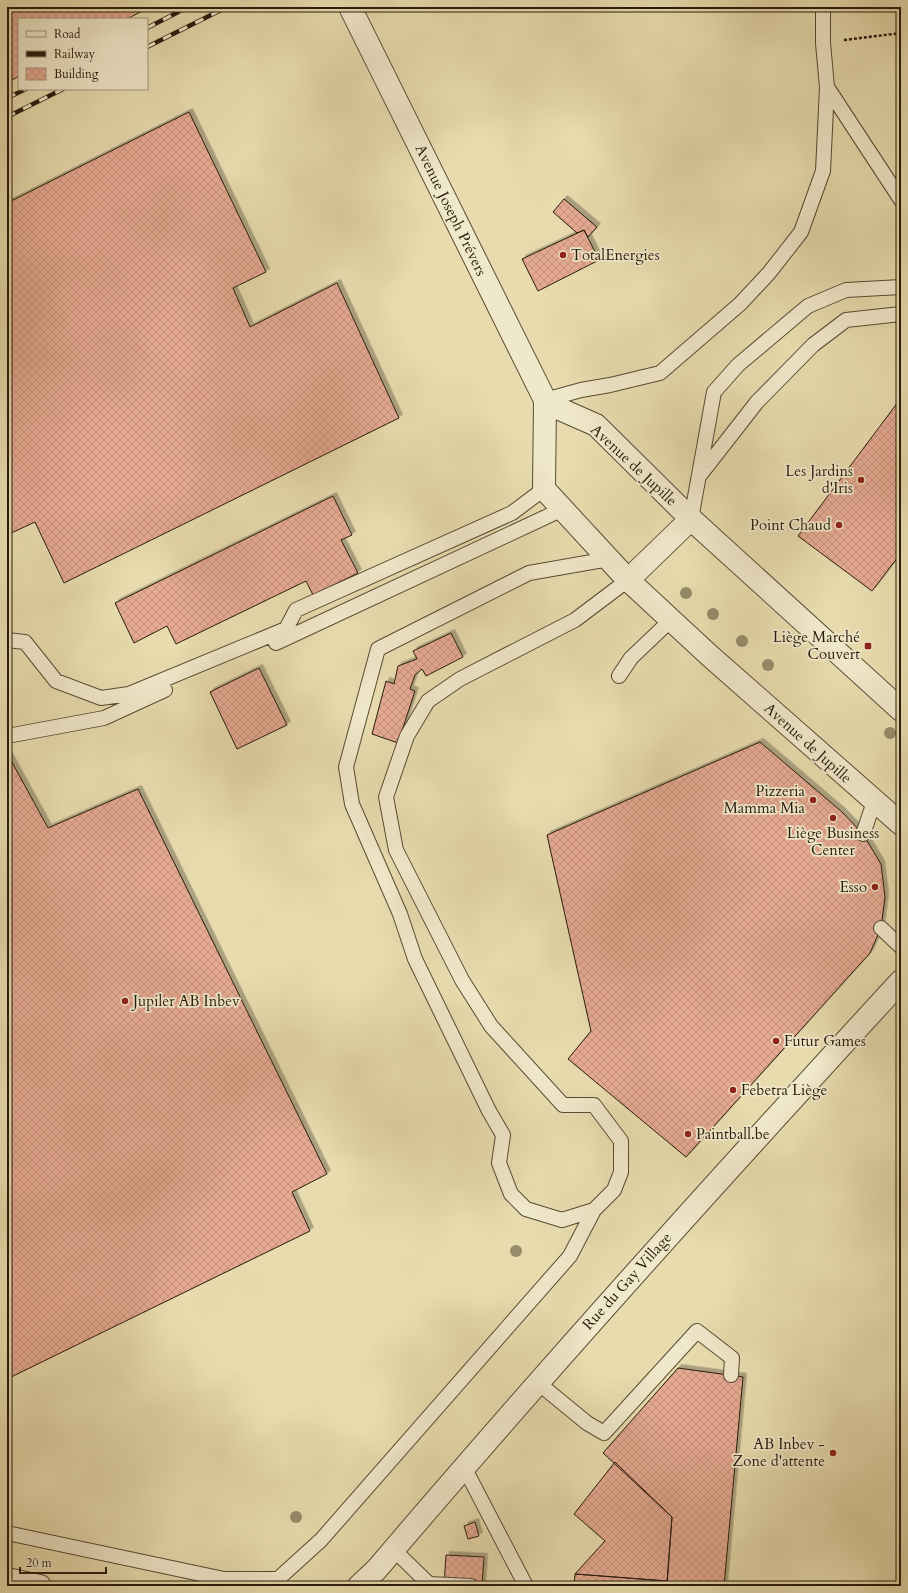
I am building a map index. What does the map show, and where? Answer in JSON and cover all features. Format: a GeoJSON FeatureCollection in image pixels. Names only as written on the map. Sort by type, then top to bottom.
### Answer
{"type":"FeatureCollection","features":[{"type":"Feature","properties":{"kind":"street","name":"Avenue Joseph Prévers"},"geometry":{"type":"LineString","coordinates":[[353,12],[545,402]]}},
{"type":"Feature","properties":{"kind":"street"},"geometry":{"type":"LineString","coordinates":[[544,489],[545,402]]}},
{"type":"Feature","properties":{"kind":"street","name":"Avenue de Jupille"},"geometry":{"type":"LineString","coordinates":[[545,402],[596,425],[691,519],[901,710]]}},
{"type":"Feature","properties":{"kind":"street","name":"Avenue de Jupille"},"geometry":{"type":"LineString","coordinates":[[544,489],[628,580],[672,619],[710,656],[874,802],[901,824]]}},
{"type":"Feature","properties":{"kind":"street","name":"Avenue de Jupille"},"geometry":{"type":"LineString","coordinates":[[628,580],[691,519]]}},
{"type":"Feature","properties":{"kind":"street","name":"Rue du Gay Village"},"geometry":{"type":"LineString","coordinates":[[359,1586],[394,1549],[537,1382],[715,1183],[901,981]]}},
{"type":"Feature","properties":{"kind":"street"},"geometry":{"type":"LineString","coordinates":[[7,1579],[40,1586]]}},
{"type":"Feature","properties":{"kind":"lane"},"geometry":{"type":"LineString","coordinates":[[545,402],[581,390],[610,385],[660,373],[740,304],[769,273],[801,232],[823,171],[827,86],[823,43],[823,7]]}},
{"type":"Feature","properties":{"kind":"lane"},"geometry":{"type":"LineString","coordinates":[[827,86],[901,200]]}},
{"type":"Feature","properties":{"kind":"lane"},"geometry":{"type":"LineString","coordinates":[[691,519],[714,392],[738,365],[808,306],[846,290],[901,287]]}},
{"type":"Feature","properties":{"kind":"lane"},"geometry":{"type":"LineString","coordinates":[[699,476],[757,402],[813,345],[846,320],[901,314]]}},
{"type":"Feature","properties":{"kind":"lane"},"geometry":{"type":"LineString","coordinates":[[7,640],[24,642],[56,680],[101,698],[129,694],[286,629],[296,610],[512,513],[544,489]]}},
{"type":"Feature","properties":{"kind":"lane"},"geometry":{"type":"LineString","coordinates":[[7,736],[104,718],[134,703],[308,630],[563,509]]}},
{"type":"Feature","properties":{"kind":"lane"},"geometry":{"type":"LineString","coordinates":[[594,1210],[562,1220],[526,1209],[511,1194],[499,1163],[503,1134],[488,1111],[415,959],[400,914],[352,804],[346,767],[378,649],[529,573],[609,559]]}},
{"type":"Feature","properties":{"kind":"lane"},"geometry":{"type":"LineString","coordinates":[[7,1533],[224,1579],[278,1579],[321,1540],[570,1256],[594,1210],[614,1190],[621,1172],[621,1141],[594,1105],[563,1105],[491,1026],[462,980],[396,850],[386,797],[407,736],[428,701],[460,678],[575,620],[628,580]]}},
{"type":"Feature","properties":{"kind":"lane"},"geometry":{"type":"LineString","coordinates":[[619,676],[631,658],[672,619]]}},
{"type":"Feature","properties":{"kind":"lane"},"geometry":{"type":"LineString","coordinates":[[863,834],[874,802]]}},
{"type":"Feature","properties":{"kind":"lane"},"geometry":{"type":"LineString","coordinates":[[880,928],[901,947]]}},
{"type":"Feature","properties":{"kind":"lane"},"geometry":{"type":"LineString","coordinates":[[537,1382],[587,1423],[604,1433],[697,1331],[732,1358],[731,1375]]}},
{"type":"Feature","properties":{"kind":"lane"},"geometry":{"type":"LineString","coordinates":[[464,1467],[526,1586]]}},
{"type":"Feature","properties":{"kind":"lane"},"geometry":{"type":"LineString","coordinates":[[394,1549],[429,1585],[471,1586]]}},
{"type":"Feature","properties":{"kind":"path"},"geometry":{"type":"LineString","coordinates":[[823,43],[901,33]]}},
{"type":"Feature","properties":{"kind":"building"},"geometry":{"type":"Polygon","coordinates":[[[7,7],[150,7],[129,18],[18,18],[18,77],[7,83],[7,7]]]}},
{"type":"Feature","properties":{"kind":"building"},"geometry":{"type":"Polygon","coordinates":[[[189,112],[266,272],[233,288],[250,327],[337,283],[399,418],[64,583],[35,522],[7,535],[7,203],[189,112]]]}},
{"type":"Feature","properties":{"kind":"building"},"geometry":{"type":"Polygon","coordinates":[[[564,199],[597,227],[588,237],[584,230],[577,233],[553,212],[564,199]]]}},
{"type":"Feature","properties":{"kind":"building"},"geometry":{"type":"Polygon","coordinates":[[[584,230],[599,260],[538,291],[522,259],[584,230]]]}},
{"type":"Feature","properties":{"kind":"building"},"geometry":{"type":"Polygon","coordinates":[[[901,398],[901,553],[872,591],[798,536],[901,398]]]}},
{"type":"Feature","properties":{"kind":"building"},"geometry":{"type":"Polygon","coordinates":[[[333,496],[352,535],[341,540],[358,573],[313,595],[306,581],[176,644],[167,626],[134,643],[115,603],[333,496]]]}},
{"type":"Feature","properties":{"kind":"building"},"geometry":{"type":"Polygon","coordinates":[[[451,633],[463,657],[426,676],[422,669],[415,675],[410,689],[415,691],[398,743],[372,734],[386,681],[394,684],[398,666],[417,659],[413,651],[451,633]]]}},
{"type":"Feature","properties":{"kind":"building"},"geometry":{"type":"Polygon","coordinates":[[[259,668],[287,725],[237,749],[210,692],[259,668]]]}},
{"type":"Feature","properties":{"kind":"building"},"geometry":{"type":"Polygon","coordinates":[[[760,742],[842,812],[863,834],[881,864],[885,897],[881,928],[870,953],[686,1157],[568,1059],[591,1031],[547,835],[760,742]]]}},
{"type":"Feature","properties":{"kind":"building","name":"Jupiler AB Inbev"},"geometry":{"type":"Polygon","coordinates":[[[7,753],[48,828],[138,789],[327,1174],[292,1192],[310,1231],[7,1379],[7,753]]]}},
{"type":"Feature","properties":{"kind":"building"},"geometry":{"type":"Polygon","coordinates":[[[678,1368],[743,1377],[724,1586],[667,1586],[672,1517],[603,1453],[678,1368]]]}},
{"type":"Feature","properties":{"kind":"building"},"geometry":{"type":"Polygon","coordinates":[[[615,1462],[672,1517],[667,1581],[575,1574],[605,1541],[574,1514],[615,1462]]]}},
{"type":"Feature","properties":{"kind":"building"},"geometry":{"type":"Polygon","coordinates":[[[475,1522],[479,1536],[468,1539],[464,1526],[475,1522]]]}},
{"type":"Feature","properties":{"kind":"building"},"geometry":{"type":"Polygon","coordinates":[[[446,1555],[484,1557],[482,1586],[444,1586],[446,1555]]]}},
{"type":"Feature","properties":{"kind":"building"},"geometry":{"type":"Polygon","coordinates":[[[575,1574],[667,1581],[667,1586],[574,1586],[575,1574]]]}},
{"type":"Feature","properties":{"kind":"railway"},"geometry":{"type":"LineString","coordinates":[[148,27],[188,7]]}},
{"type":"Feature","properties":{"kind":"railway"},"geometry":{"type":"LineString","coordinates":[[148,46],[227,7]]}},
{"type":"Feature","properties":{"kind":"railway"},"geometry":{"type":"LineString","coordinates":[[7,98],[24,90]]}},
{"type":"Feature","properties":{"kind":"railway"},"geometry":{"type":"LineString","coordinates":[[7,117],[61,90]]}},
{"type":"Feature","properties":{"kind":"place","name":"TotalEnergies"},"geometry":{"type":"Point","coordinates":[563,255]}},
{"type":"Feature","properties":{"kind":"place","name":"Les Jardins d'Iris"},"geometry":{"type":"Point","coordinates":[861,480]}},
{"type":"Feature","properties":{"kind":"place","name":"Point Chaud"},"geometry":{"type":"Point","coordinates":[839,525]}},
{"type":"Feature","properties":{"kind":"place","name":"Liège Marché Couvert"},"geometry":{"type":"Point","coordinates":[868,646]}},
{"type":"Feature","properties":{"kind":"place","name":"Pizzeria Mamma Mia"},"geometry":{"type":"Point","coordinates":[813,800]}},
{"type":"Feature","properties":{"kind":"place","name":"Liège Business Center"},"geometry":{"type":"Point","coordinates":[833,818]}},
{"type":"Feature","properties":{"kind":"place","name":"Esso"},"geometry":{"type":"Point","coordinates":[875,887]}},
{"type":"Feature","properties":{"kind":"place","name":"Jupiler AB Inbev"},"geometry":{"type":"Point","coordinates":[125,1001]}},
{"type":"Feature","properties":{"kind":"place","name":"Futur Games"},"geometry":{"type":"Point","coordinates":[776,1041]}},
{"type":"Feature","properties":{"kind":"place","name":"Febetra Liège"},"geometry":{"type":"Point","coordinates":[733,1090]}},
{"type":"Feature","properties":{"kind":"place","name":"Paintball.be"},"geometry":{"type":"Point","coordinates":[688,1134]}},
{"type":"Feature","properties":{"kind":"place","name":"AB Inbev - Zone d'attente"},"geometry":{"type":"Point","coordinates":[833,1453]}}]}
